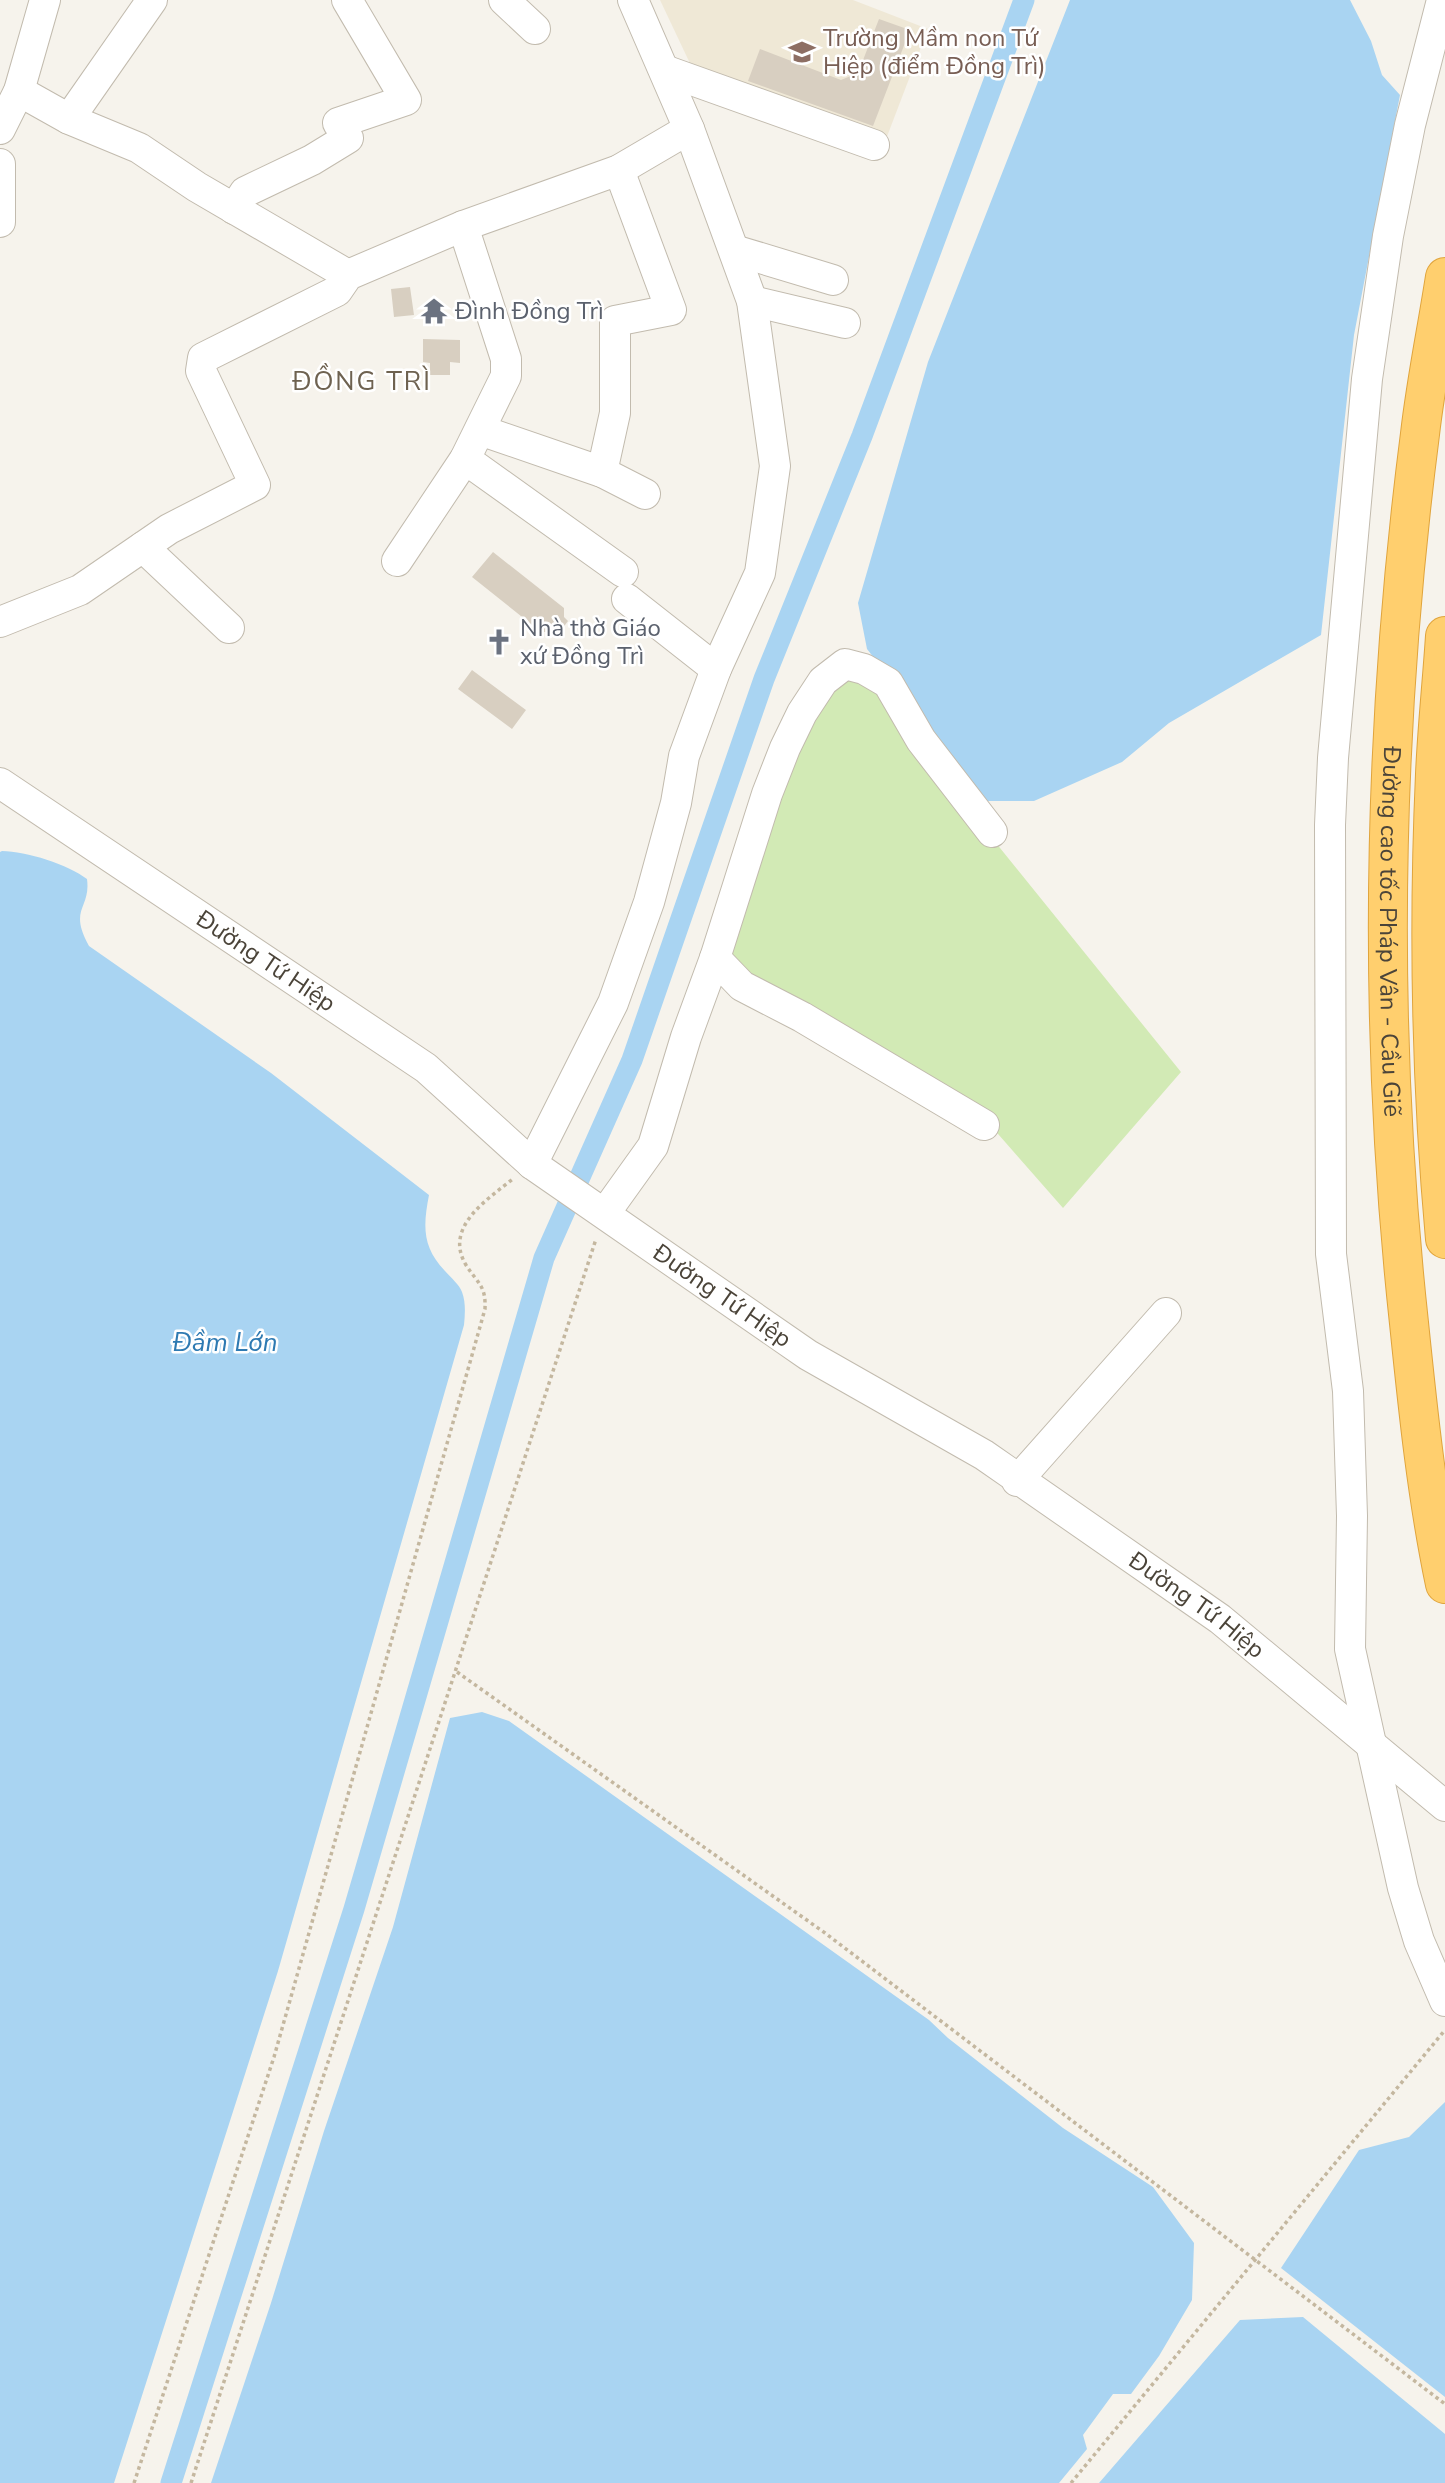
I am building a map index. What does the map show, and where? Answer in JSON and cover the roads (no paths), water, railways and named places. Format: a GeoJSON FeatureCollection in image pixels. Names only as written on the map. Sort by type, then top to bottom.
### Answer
{"type":"FeatureCollection","features":[{"type":"Feature","properties":{"kind":"highway","name":"Đường cao tốc Pháp Vân - Cầu Giẽ"},"geometry":{"type":"LineString","coordinates":[[1445,277],[1420,432],[1402,599],[1392,734],[1387,916],[1388,1040],[1401,1253],[1433,1526],[1445,1584]]}},
{"type":"Feature","properties":{"kind":"highway","name":"Đường cao tốc Pháp Vân - Cầu Giẽ"},"geometry":{"type":"LineString","coordinates":[[1445,636],[1435,773],[1431,921],[1439,1175],[1445,1239]]}},
{"type":"Feature","properties":{"kind":"street"},"geometry":{"type":"LineString","coordinates":[[0,129],[19,91],[45,0]]}},
{"type":"Feature","properties":{"kind":"street"},"geometry":{"type":"LineString","coordinates":[[69,119],[152,0]]}},
{"type":"Feature","properties":{"kind":"street"},"geometry":{"type":"LineString","coordinates":[[505,0],[534,29]]}},
{"type":"Feature","properties":{"kind":"street"},"geometry":{"type":"LineString","coordinates":[[538,1168],[613,1003],[649,902],[676,803],[684,756],[716,668],[760,573],[775,466],[752,301],[689,129],[633,0]]}},
{"type":"Feature","properties":{"kind":"street"},"geometry":{"type":"LineString","coordinates":[[1441,0],[1410,125],[1388,236],[1367,379],[1333,758],[1330,825],[1331,1254],[1348,1391],[1352,1516],[1350,1649],[1403,1888],[1419,1941],[1445,2001]]}},
{"type":"Feature","properties":{"kind":"street"},"geometry":{"type":"LineString","coordinates":[[234,209],[245,192],[312,160],[348,138],[338,123],[406,100],[355,3]]}},
{"type":"Feature","properties":{"kind":"street"},"geometry":{"type":"LineString","coordinates":[[664,70],[874,145]]}},
{"type":"Feature","properties":{"kind":"street"},"geometry":{"type":"LineString","coordinates":[[19,91],[69,119],[139,148],[197,187],[348,275]]}},
{"type":"Feature","properties":{"kind":"street"},"geometry":{"type":"LineString","coordinates":[[0,622],[80,590],[169,530],[255,485],[201,370],[203,358],[337,291],[348,275],[463,226],[619,170],[689,129]]}},
{"type":"Feature","properties":{"kind":"street"},"geometry":{"type":"LineString","coordinates":[[0,163],[0,222]]}},
{"type":"Feature","properties":{"kind":"street"},"geometry":{"type":"LineString","coordinates":[[602,472],[615,413],[615,321],[671,310],[619,170]]}},
{"type":"Feature","properties":{"kind":"street"},"geometry":{"type":"LineString","coordinates":[[397,561],[465,459],[506,376],[506,359],[463,226]]}},
{"type":"Feature","properties":{"kind":"street"},"geometry":{"type":"LineString","coordinates":[[734,250],[833,280]]}},
{"type":"Feature","properties":{"kind":"street"},"geometry":{"type":"LineString","coordinates":[[752,301],[845,323]]}},
{"type":"Feature","properties":{"kind":"street"},"geometry":{"type":"LineString","coordinates":[[480,430],[602,472],[645,494]]}},
{"type":"Feature","properties":{"kind":"street"},"geometry":{"type":"LineString","coordinates":[[465,459],[625,586],[716,668]]}},
{"type":"Feature","properties":{"kind":"street"},"geometry":{"type":"LineString","coordinates":[[143,547],[229,628]]}},
{"type":"Feature","properties":{"kind":"street"},"geometry":{"type":"LineString","coordinates":[[594,1207],[653,1146],[685,1037],[715,958],[767,794],[802,713],[823,681],[845,664],[864,669],[888,683],[921,740],[992,832]]}},
{"type":"Feature","properties":{"kind":"street","name":"Đường Tứ Hiệp"},"geometry":{"type":"LineString","coordinates":[[0,783],[426,1068],[538,1168],[808,1355],[984,1455],[1220,1619],[1445,1806]]}},
{"type":"Feature","properties":{"kind":"street"},"geometry":{"type":"LineString","coordinates":[[715,958],[742,986],[802,1017],[984,1125]]}},
{"type":"Feature","properties":{"kind":"street"},"geometry":{"type":"LineString","coordinates":[[1017,1480],[1166,1313]]}},
{"type":"Feature","properties":{"kind":"water"},"geometry":{"type":"Polygon","coordinates":[[[1070,0],[1350,0],[1371,41],[1382,75],[1400,95],[1354,335],[1321,635],[1169,723],[1122,762],[1034,801],[986,801],[867,649],[858,603],[928,362],[1070,0]]]}},
{"type":"Feature","properties":{"kind":"water","name":"Đầm Lớn"},"geometry":{"type":"Polygon","coordinates":[[[2,851],[23,853],[47,860],[87,879],[80,924],[89,946],[271,1073],[429,1195],[425,1226],[428,1245],[437,1262],[461,1289],[465,1304],[464,1325],[278,1971],[114,2483],[0,2483],[2,851]]]}},
{"type":"Feature","properties":{"kind":"water"},"geometry":{"type":"Polygon","coordinates":[[[482,1712],[509,1721],[929,2020],[1063,2128],[1153,2187],[1194,2243],[1192,2300],[1159,2356],[1131,2394],[1113,2394],[1083,2435],[1087,2449],[1059,2483],[211,2483],[271,2303],[324,2131],[393,1927],[450,1718],[482,1712]]]}},
{"type":"Feature","properties":{"kind":"water"},"geometry":{"type":"Polygon","coordinates":[[[1445,2102],[1445,2397],[1281,2268],[1359,2150],[1409,2137],[1445,2102]]]}},
{"type":"Feature","properties":{"kind":"water"},"geometry":{"type":"Polygon","coordinates":[[[1303,2317],[1445,2434],[1445,2483],[1099,2483],[1240,2320],[1303,2317]]]}},
{"type":"Feature","properties":{"kind":"waterway"},"geometry":{"type":"LineString","coordinates":[[171,2483],[354,1909],[544,1258],[632,1060],[764,679],[862,436],[1024,0]]}},
{"type":"Feature","properties":{"kind":"place","name":"Trường Mầm non Tứ Hiệp (điểm Đồng Trì)"},"geometry":{"type":"Point","coordinates":[802,52]}},
{"type":"Feature","properties":{"kind":"place","name":"Đình Đồng Trì"},"geometry":{"type":"Point","coordinates":[434,311]}},
{"type":"Feature","properties":{"kind":"place","name":"Nhà thờ Giáo xứ Đồng Trì"},"geometry":{"type":"Point","coordinates":[499,642]}},
{"type":"Feature","properties":{"kind":"district","name":"ĐỒNG TRÌ"},"geometry":{"type":"Point","coordinates":[362,381]}}]}
